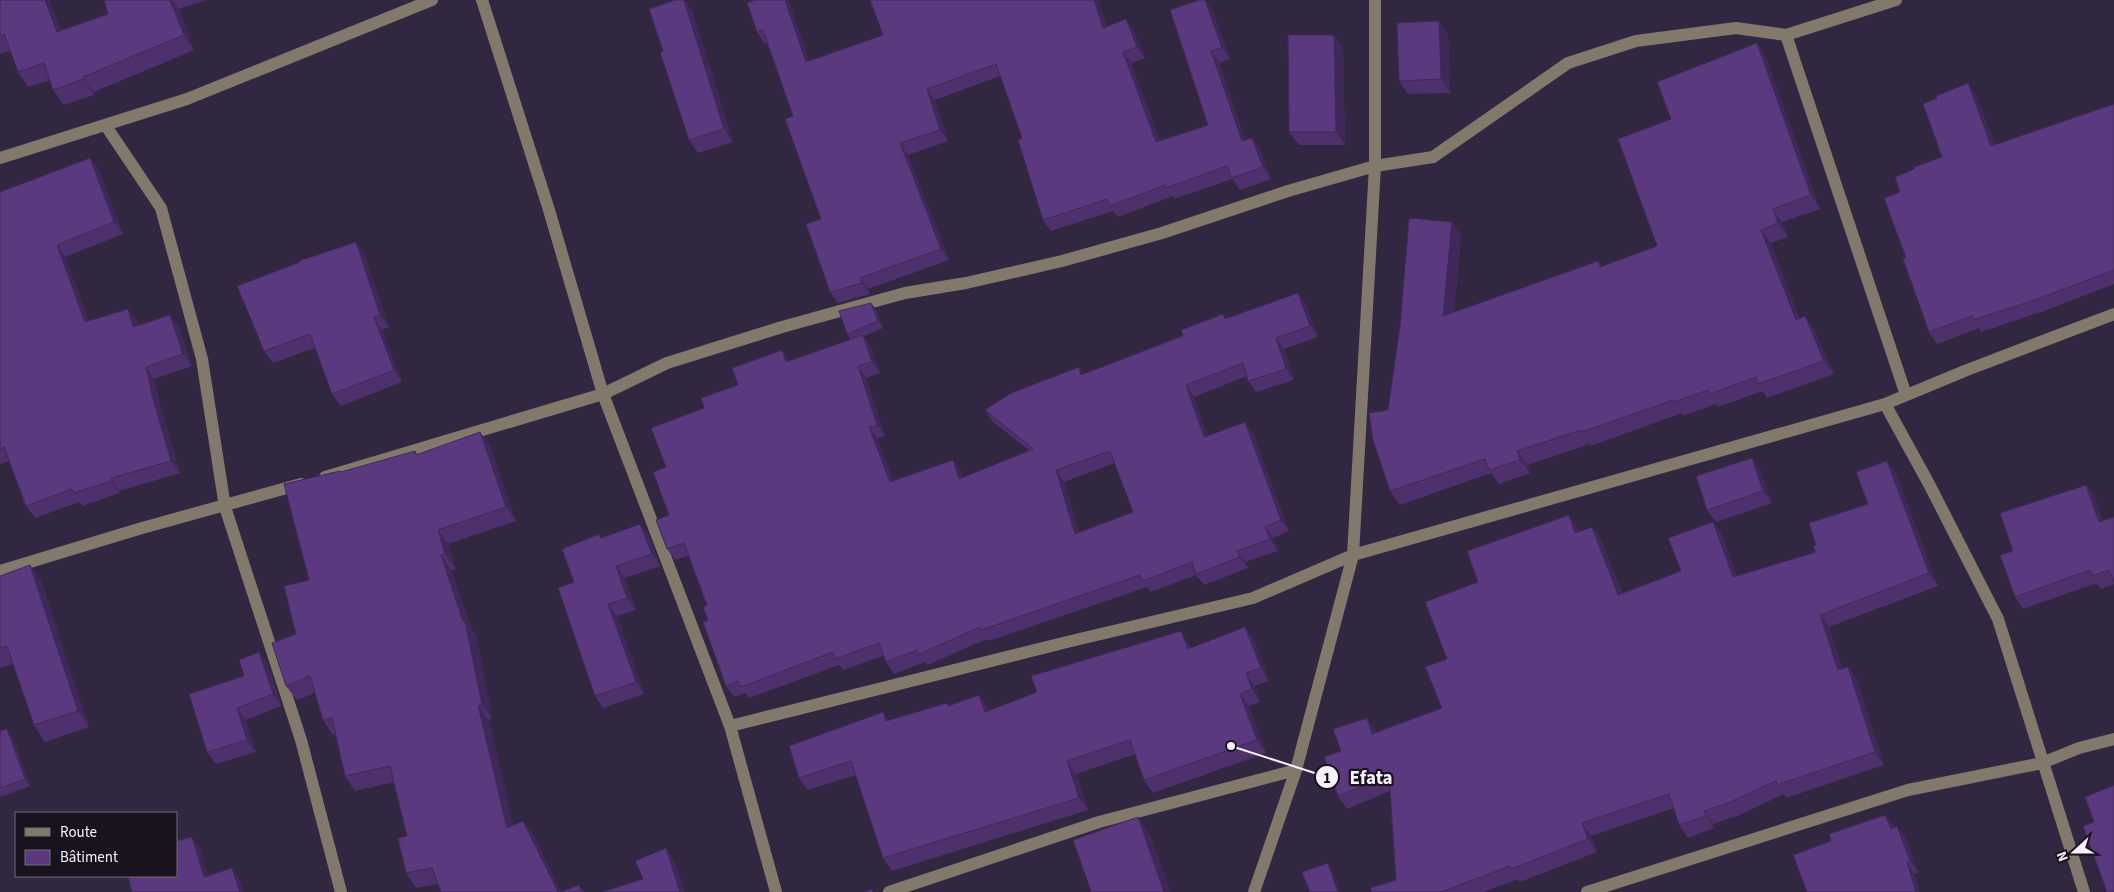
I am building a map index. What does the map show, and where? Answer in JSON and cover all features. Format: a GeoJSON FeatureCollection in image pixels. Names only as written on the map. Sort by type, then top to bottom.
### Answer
{"type":"FeatureCollection","features":[{"type":"Feature","properties":{"kind":"street"},"geometry":{"type":"LineString","coordinates":[[0,158],[187,99],[432,0]]}},
{"type":"Feature","properties":{"kind":"street"},"geometry":{"type":"LineString","coordinates":[[482,0],[549,210],[604,394],[730,726],[776,892]]}},
{"type":"Feature","properties":{"kind":"street"},"geometry":{"type":"LineString","coordinates":[[1254,892],[1296,770],[1353,555],[1375,166],[1375,0]]}},
{"type":"Feature","properties":{"kind":"street"},"geometry":{"type":"LineString","coordinates":[[0,572],[142,528],[225,506],[604,394],[667,363],[782,327],[905,293],[966,283],[1062,261],[1162,233],[1288,191],[1375,166],[1433,157],[1568,63],[1636,41],[1736,28],[1786,36],[1896,0]]}},
{"type":"Feature","properties":{"kind":"street"},"geometry":{"type":"LineString","coordinates":[[1786,36],[1906,395]]}},
{"type":"Feature","properties":{"kind":"street"},"geometry":{"type":"LineString","coordinates":[[106,126],[161,208],[202,359],[225,506],[301,740],[341,892]]}},
{"type":"Feature","properties":{"kind":"street"},"geometry":{"type":"LineString","coordinates":[[730,726],[1253,598],[1353,555],[1885,404],[2114,314]]}},
{"type":"Feature","properties":{"kind":"street"},"geometry":{"type":"LineString","coordinates":[[1885,404],[1930,484],[1998,618],[2084,892]]}},
{"type":"Feature","properties":{"kind":"street"},"geometry":{"type":"LineString","coordinates":[[1587,892],[1908,790],[2042,763],[2079,748],[2114,739]]}},
{"type":"Feature","properties":{"kind":"street"},"geometry":{"type":"LineString","coordinates":[[890,892],[1099,822],[1296,770]]}},
{"type":"Feature","properties":{"kind":"building"},"geometry":{"type":"Polygon","coordinates":[[[0,0],[45,0],[57,32],[108,14],[104,0],[170,0],[184,35],[83,77],[84,79],[53,90],[44,63],[18,72],[4,34],[0,36],[0,0]]]}},
{"type":"Feature","properties":{"kind":"building"},"geometry":{"type":"Polygon","coordinates":[[[675,0],[684,0],[724,129],[689,140],[660,52],[663,51],[649,9],[675,0]]]}},
{"type":"Feature","properties":{"kind":"building"},"geometry":{"type":"Polygon","coordinates":[[[755,0],[785,0],[806,62],[883,35],[870,0],[1094,0],[1103,28],[1126,19],[1137,47],[1123,52],[1156,142],[1208,125],[1170,10],[1199,0],[1205,0],[1222,48],[1211,51],[1242,141],[1252,138],[1263,167],[1232,178],[1227,166],[1166,188],[1165,185],[1110,206],[1107,199],[1043,220],[1018,140],[1022,138],[996,64],[927,89],[940,130],[900,143],[941,249],[860,278],[862,283],[830,292],[806,224],[821,219],[785,119],[793,116],[763,30],[757,32],[747,3],[755,0]]]}},
{"type":"Feature","properties":{"kind":"building"},"geometry":{"type":"Polygon","coordinates":[[[1439,21],[1441,79],[1399,81],[1397,23],[1439,21]]]}},
{"type":"Feature","properties":{"kind":"building"},"geometry":{"type":"Polygon","coordinates":[[[1288,35],[1334,35],[1336,132],[1289,132],[1288,35]]]}},
{"type":"Feature","properties":{"kind":"building"},"geometry":{"type":"Polygon","coordinates":[[[1757,43],[1811,195],[1773,209],[1778,223],[1761,230],[1796,320],[1805,316],[1824,361],[1758,384],[1756,377],[1709,394],[1708,390],[1674,402],[1673,400],[1582,432],[1581,430],[1517,451],[1520,460],[1489,470],[1485,459],[1390,491],[1373,440],[1369,413],[1388,410],[1400,325],[1409,218],[1452,222],[1443,316],[1598,261],[1600,267],[1657,246],[1618,139],[1671,119],[1657,82],[1757,43]]]}},
{"type":"Feature","properties":{"kind":"building"},"geometry":{"type":"Polygon","coordinates":[[[1968,83],[1991,146],[2114,104],[2114,270],[2035,300],[1973,320],[1972,316],[1929,332],[1903,259],[1906,258],[1884,198],[1900,192],[1895,177],[1914,169],[1914,167],[1942,157],[1923,104],[1937,98],[1936,96],[1968,83]]]}},
{"type":"Feature","properties":{"kind":"building"},"geometry":{"type":"Polygon","coordinates":[[[90,158],[114,222],[57,245],[85,322],[128,309],[133,327],[170,315],[183,354],[146,367],[171,461],[111,478],[112,481],[74,493],[72,489],[26,506],[4,447],[0,449],[0,192],[90,158]]]}},
{"type":"Feature","properties":{"kind":"building"},"geometry":{"type":"Polygon","coordinates":[[[356,242],[380,315],[374,317],[394,370],[332,394],[310,334],[264,351],[237,286],[299,261],[356,242]]]}},
{"type":"Feature","properties":{"kind":"building"},"geometry":{"type":"Polygon","coordinates":[[[1298,293],[1310,326],[1276,338],[1286,369],[1248,381],[1243,363],[1186,385],[1204,437],[1245,422],[1281,520],[1265,527],[1270,539],[1237,551],[1240,557],[1196,574],[1192,562],[1143,581],[1140,575],[981,630],[980,627],[919,654],[917,650],[886,662],[879,643],[835,659],[833,652],[741,687],[738,681],[726,686],[703,622],[708,620],[703,607],[707,605],[684,543],[667,549],[656,520],[669,515],[653,472],[666,467],[651,428],[704,408],[701,398],[738,385],[732,368],[782,350],[786,362],[863,335],[872,362],[858,366],[877,425],[869,427],[890,482],[953,460],[959,479],[1033,449],[985,410],[1011,393],[1079,367],[1081,375],[1183,336],[1181,330],[1223,314],[1225,319],[1298,293]],[[1110,451],[1056,470],[1075,534],[1133,512],[1110,451]]]}},
{"type":"Feature","properties":{"kind":"building"},"geometry":{"type":"Polygon","coordinates":[[[871,303],[878,321],[847,334],[839,311],[871,303]]]}},
{"type":"Feature","properties":{"kind":"building"},"geometry":{"type":"Polygon","coordinates":[[[480,432],[506,507],[438,530],[445,554],[441,555],[463,621],[465,621],[482,705],[478,705],[507,828],[523,821],[558,892],[441,892],[432,868],[406,873],[398,838],[407,836],[390,766],[345,776],[332,718],[323,720],[310,676],[286,686],[272,643],[296,634],[284,586],[309,580],[284,484],[341,472],[415,451],[416,455],[480,432]]]}},
{"type":"Feature","properties":{"kind":"building"},"geometry":{"type":"Polygon","coordinates":[[[1752,458],[1763,491],[1707,510],[1696,476],[1752,458]]]}},
{"type":"Feature","properties":{"kind":"building"},"geometry":{"type":"Polygon","coordinates":[[[1887,461],[1929,573],[1820,615],[1838,670],[1848,667],[1875,752],[1777,785],[1776,781],[1728,803],[1704,811],[1706,816],[1679,825],[1669,794],[1582,823],[1588,839],[1511,869],[1510,866],[1441,892],[1372,892],[1370,888],[1396,880],[1389,775],[1338,796],[1324,757],[1341,751],[1333,729],[1367,718],[1372,734],[1442,708],[1425,667],[1447,659],[1425,602],[1478,582],[1467,551],[1569,515],[1575,533],[1592,527],[1618,595],[1681,571],[1668,538],[1713,522],[1733,577],[1816,552],[1813,546],[1816,545],[1809,523],[1868,504],[1856,472],[1887,461]]]}},
{"type":"Feature","properties":{"kind":"building"},"geometry":{"type":"Polygon","coordinates":[[[2086,485],[2099,522],[2114,517],[2114,582],[2109,570],[2093,576],[2090,570],[2015,597],[2000,555],[2013,551],[2000,513],[2086,485]]]}},
{"type":"Feature","properties":{"kind":"building"},"geometry":{"type":"Polygon","coordinates":[[[640,524],[652,554],[616,566],[627,598],[608,604],[636,682],[595,696],[558,588],[574,582],[562,549],[599,534],[601,538],[640,524]]]}},
{"type":"Feature","properties":{"kind":"building"},"geometry":{"type":"Polygon","coordinates":[[[30,565],[78,711],[34,725],[7,646],[0,648],[0,576],[30,565]]]}},
{"type":"Feature","properties":{"kind":"building"},"geometry":{"type":"Polygon","coordinates":[[[1245,627],[1261,668],[1246,673],[1252,689],[1240,694],[1257,740],[1144,780],[1130,740],[1067,761],[1079,798],[883,858],[851,761],[799,778],[789,746],[883,712],[886,721],[947,703],[948,706],[979,695],[985,712],[1037,692],[1031,676],[1181,631],[1188,649],[1245,627]]]}},
{"type":"Feature","properties":{"kind":"building"},"geometry":{"type":"Polygon","coordinates":[[[259,652],[273,694],[237,708],[247,740],[207,752],[189,694],[244,676],[239,660],[259,652]]]}},
{"type":"Feature","properties":{"kind":"building"},"geometry":{"type":"Polygon","coordinates":[[[7,729],[25,779],[0,788],[0,731],[7,729]]]}},
{"type":"Feature","properties":{"kind":"building"},"geometry":{"type":"Polygon","coordinates":[[[2114,785],[2114,892],[2107,892],[2083,826],[2094,822],[2085,797],[2114,785]]]}},
{"type":"Feature","properties":{"kind":"building"},"geometry":{"type":"Polygon","coordinates":[[[1885,815],[1891,829],[1897,826],[1910,861],[1907,862],[1916,892],[1807,892],[1793,855],[1831,841],[1829,834],[1885,815]]]}},
{"type":"Feature","properties":{"kind":"building"},"geometry":{"type":"Polygon","coordinates":[[[1138,817],[1164,892],[1091,892],[1073,840],[1138,817]]]}},
{"type":"Feature","properties":{"kind":"building"},"geometry":{"type":"Polygon","coordinates":[[[192,837],[204,877],[232,868],[240,892],[132,892],[128,877],[178,877],[178,840],[192,837]]]}},
{"type":"Feature","properties":{"kind":"building"},"geometry":{"type":"Polygon","coordinates":[[[666,848],[680,892],[602,892],[643,879],[635,861],[666,848]]]}},
{"type":"Feature","properties":{"kind":"building"},"geometry":{"type":"Polygon","coordinates":[[[1328,863],[1338,892],[1310,892],[1302,872],[1328,863]]]}},
{"type":"Feature","properties":{"kind":"building"},"geometry":{"type":"Polygon","coordinates":[[[579,885],[582,892],[560,892],[579,885]]]}},
{"type":"Feature","properties":{"kind":"place","name":"Efata"},"geometry":{"type":"Point","coordinates":[1231,746]}}]}
